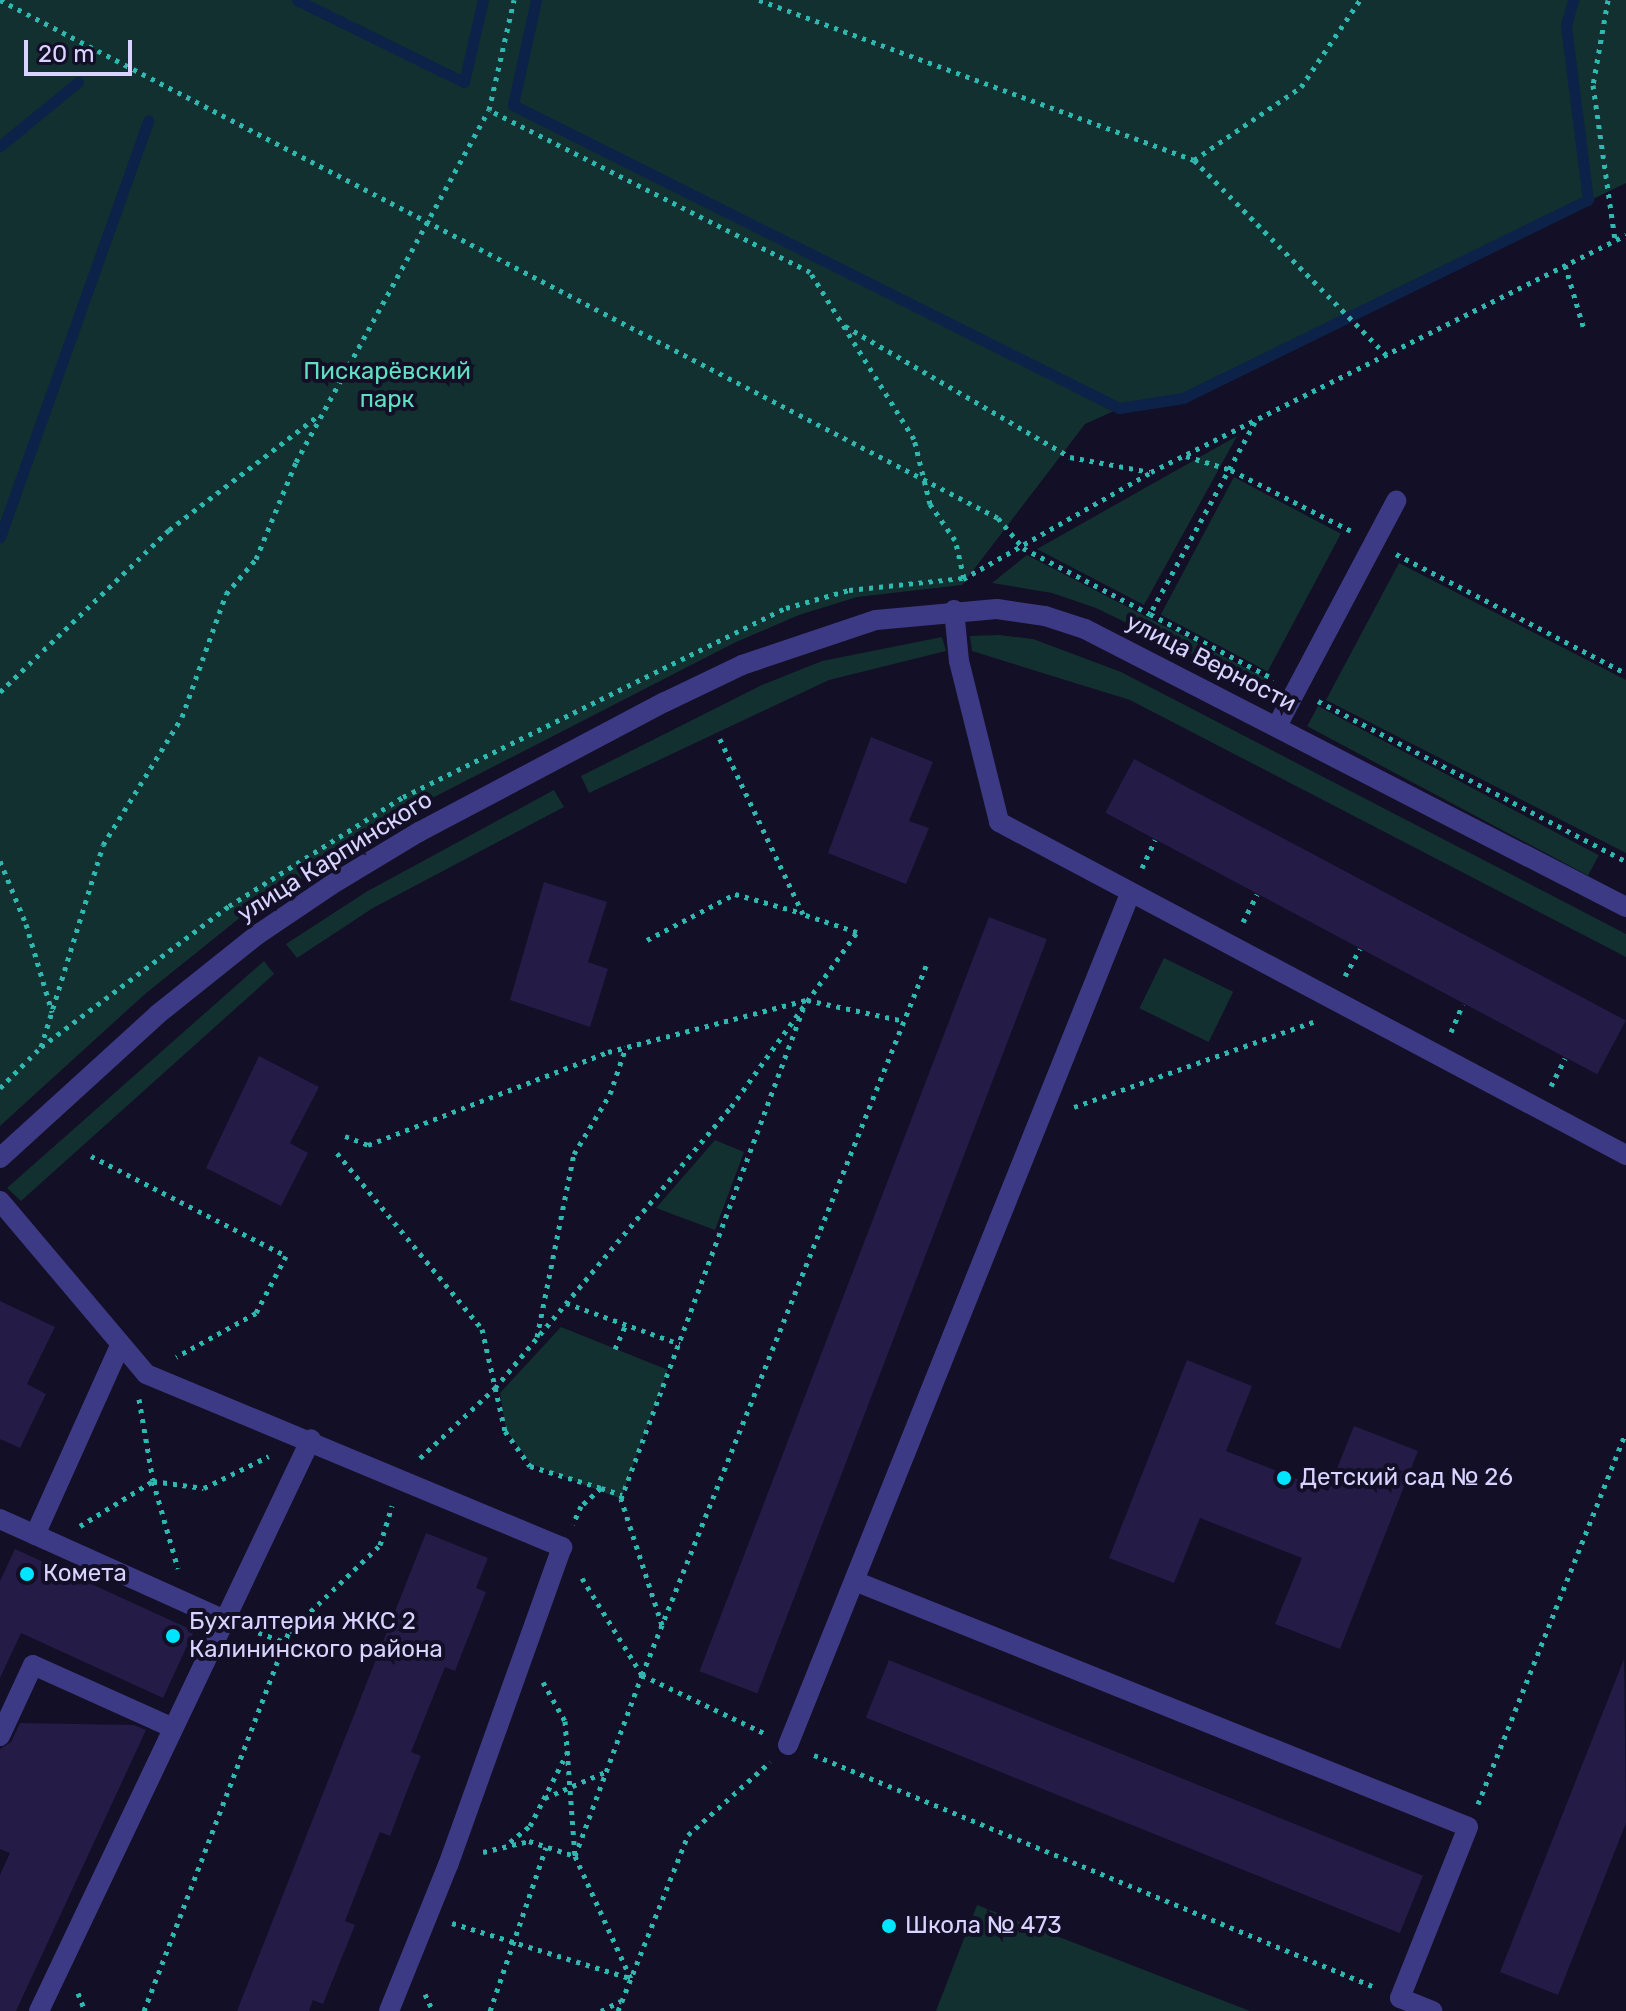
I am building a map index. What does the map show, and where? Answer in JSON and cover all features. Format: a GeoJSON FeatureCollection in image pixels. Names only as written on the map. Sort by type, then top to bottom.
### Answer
{"type":"FeatureCollection","features":[{"type":"Feature","properties":{"kind":"street"},"geometry":{"type":"LineString","coordinates":[[1277,726],[1396,501]]}},
{"type":"Feature","properties":{"kind":"street"},"geometry":{"type":"LineString","coordinates":[[954,610],[959,661],[999,822],[1348,1009],[1559,1130],[1626,1155]]}},
{"type":"Feature","properties":{"kind":"street","name":"улица Верности"},"geometry":{"type":"LineString","coordinates":[[742,665],[876,620],[954,610],[1033,614],[1085,629],[1626,907]]}},
{"type":"Feature","properties":{"kind":"street","name":"улица Карпинского"},"geometry":{"type":"LineString","coordinates":[[0,1158],[158,1014],[257,935],[331,885],[419,832],[742,665]]}},
{"type":"Feature","properties":{"kind":"street"},"geometry":{"type":"LineString","coordinates":[[788,1745],[857,1582],[1130,894]]}},
{"type":"Feature","properties":{"kind":"street"},"geometry":{"type":"LineString","coordinates":[[0,1201],[133,1360],[562,1547],[448,1865],[389,2011]]}},
{"type":"Feature","properties":{"kind":"street"},"geometry":{"type":"LineString","coordinates":[[43,1539],[133,1360]]}},
{"type":"Feature","properties":{"kind":"street"},"geometry":{"type":"LineString","coordinates":[[39,2011],[309,1438]]}},
{"type":"Feature","properties":{"kind":"street"},"geometry":{"type":"LineString","coordinates":[[0,1519],[222,1619]]}},
{"type":"Feature","properties":{"kind":"street"},"geometry":{"type":"LineString","coordinates":[[857,1582],[1468,1827],[1400,1998],[1432,2011]]}},
{"type":"Feature","properties":{"kind":"street"},"geometry":{"type":"LineString","coordinates":[[0,1736],[33,1665],[171,1727]]}},
{"type":"Feature","properties":{"kind":"path"},"geometry":{"type":"LineString","coordinates":[[0,0],[925,484],[998,518],[1023,548],[1150,614]]}},
{"type":"Feature","properties":{"kind":"path"},"geometry":{"type":"LineString","coordinates":[[41,1047],[103,845],[182,717],[226,594],[256,559],[321,414],[489,110],[514,0]]}},
{"type":"Feature","properties":{"kind":"path"},"geometry":{"type":"LineString","coordinates":[[759,0],[1194,160],[1386,355]]}},
{"type":"Feature","properties":{"kind":"path"},"geometry":{"type":"LineString","coordinates":[[1194,160],[1301,87],[1360,0]]}},
{"type":"Feature","properties":{"kind":"path"},"geometry":{"type":"LineString","coordinates":[[1608,0],[1593,85],[1615,240]]}},
{"type":"Feature","properties":{"kind":"path"},"geometry":{"type":"LineString","coordinates":[[489,110],[810,272],[914,439],[930,504],[955,540],[964,578],[954,610]]}},
{"type":"Feature","properties":{"kind":"path"},"geometry":{"type":"LineString","coordinates":[[964,578],[1023,548],[1151,472],[1626,235]]}},
{"type":"Feature","properties":{"kind":"path"},"geometry":{"type":"LineString","coordinates":[[1565,265],[1584,329]]}},
{"type":"Feature","properties":{"kind":"path"},"geometry":{"type":"LineString","coordinates":[[844,325],[1070,457],[1151,472]]}},
{"type":"Feature","properties":{"kind":"path"},"geometry":{"type":"LineString","coordinates":[[0,692],[169,530],[321,414]]}},
{"type":"Feature","properties":{"kind":"path"},"geometry":{"type":"LineString","coordinates":[[1185,455],[1231,470],[1626,673]]}},
{"type":"Feature","properties":{"kind":"path"},"geometry":{"type":"LineString","coordinates":[[720,739],[803,914]]}},
{"type":"Feature","properties":{"kind":"path"},"geometry":{"type":"LineString","coordinates":[[0,861],[26,924],[52,1013]]}},
{"type":"Feature","properties":{"kind":"path"},"geometry":{"type":"LineString","coordinates":[[144,2011],[289,1632],[380,1545],[401,1476],[495,1388],[731,1107],[857,932],[735,894],[647,940]]}},
{"type":"Feature","properties":{"kind":"path"},"geometry":{"type":"LineString","coordinates":[[575,1856],[642,1675],[928,961]]}},
{"type":"Feature","properties":{"kind":"path"},"geometry":{"type":"LineString","coordinates":[[662,1625],[622,1495],[807,1000]]}},
{"type":"Feature","properties":{"kind":"path"},"geometry":{"type":"LineString","coordinates":[[345,1136],[368,1145],[627,1046],[807,1000],[904,1021]]}},
{"type":"Feature","properties":{"kind":"path"},"geometry":{"type":"LineString","coordinates":[[1040,1119],[1348,1009]]}},
{"type":"Feature","properties":{"kind":"path"},"geometry":{"type":"LineString","coordinates":[[537,1338],[574,1154],[610,1094],[627,1046]]}},
{"type":"Feature","properties":{"kind":"path"},"geometry":{"type":"LineString","coordinates":[[337,1153],[482,1329],[505,1431],[530,1466],[622,1495]]}},
{"type":"Feature","properties":{"kind":"path"},"geometry":{"type":"LineString","coordinates":[[91,1156],[286,1256],[256,1313],[133,1360],[153,1481],[180,1578]]}},
{"type":"Feature","properties":{"kind":"path"},"geometry":{"type":"LineString","coordinates":[[566,1303],[680,1344]]}},
{"type":"Feature","properties":{"kind":"path"},"geometry":{"type":"LineString","coordinates":[[615,1349],[626,1324]]}},
{"type":"Feature","properties":{"kind":"path"},"geometry":{"type":"LineString","coordinates":[[1468,1827],[1626,1433]]}},
{"type":"Feature","properties":{"kind":"path"},"geometry":{"type":"LineString","coordinates":[[43,1539],[153,1481],[204,1488],[309,1438]]}},
{"type":"Feature","properties":{"kind":"path"},"geometry":{"type":"LineString","coordinates":[[601,1488],[581,1506],[562,1547],[642,1675],[788,1745],[1400,1998]]}},
{"type":"Feature","properties":{"kind":"path"},"geometry":{"type":"LineString","coordinates":[[525,1650],[565,1721],[575,1856],[631,1979]]}},
{"type":"Feature","properties":{"kind":"path"},"geometry":{"type":"LineString","coordinates":[[618,2011],[688,1835],[788,1745]]}},
{"type":"Feature","properties":{"kind":"path"},"geometry":{"type":"LineString","coordinates":[[448,1865],[509,1842],[530,1826],[568,1750]]}},
{"type":"Feature","properties":{"kind":"path"},"geometry":{"type":"LineString","coordinates":[[545,1798],[606,1772]]}},
{"type":"Feature","properties":{"kind":"path"},"geometry":{"type":"LineString","coordinates":[[509,1842],[546,1847],[575,1856]]}},
{"type":"Feature","properties":{"kind":"path"},"geometry":{"type":"LineString","coordinates":[[490,2011],[546,1847]]}},
{"type":"Feature","properties":{"kind":"path"},"geometry":{"type":"LineString","coordinates":[[427,1916],[631,1979]]}},
{"type":"Feature","properties":{"kind":"path"},"geometry":{"type":"LineString","coordinates":[[601,2011],[622,2000]]}},
{"type":"Feature","properties":{"kind":"green space","name":"Пискарёвский парк"},"geometry":{"type":"Polygon","coordinates":[[[0,0],[1626,0],[1626,183],[1183,398],[1123,407],[1085,424],[962,585],[857,597],[799,615],[734,643],[409,810],[242,916],[145,994],[0,1126],[0,0]]]}},
{"type":"Feature","properties":{"kind":"green space"},"geometry":{"type":"Polygon","coordinates":[[[1237,436],[1144,605],[1037,549],[1237,436]]]}},
{"type":"Feature","properties":{"kind":"green space"},"geometry":{"type":"Polygon","coordinates":[[[1234,477],[1341,534],[1268,672],[1161,615],[1234,477]]]}},
{"type":"Feature","properties":{"kind":"green space"},"geometry":{"type":"Polygon","coordinates":[[[1027,555],[1267,679],[1248,682],[1096,608],[1052,593],[992,583],[1027,555]]]}},
{"type":"Feature","properties":{"kind":"green space"},"geometry":{"type":"Polygon","coordinates":[[[1399,563],[1626,680],[1626,853],[1326,700],[1399,563]]]}},
{"type":"Feature","properties":{"kind":"green space"},"geometry":{"type":"Polygon","coordinates":[[[970,636],[1033,639],[1121,672],[1626,934],[1626,957],[1130,700],[972,651],[970,636]]]}},
{"type":"Feature","properties":{"kind":"green space"},"geometry":{"type":"Polygon","coordinates":[[[942,637],[946,651],[829,680],[589,793],[581,776],[762,685],[822,661],[942,637]]]}},
{"type":"Feature","properties":{"kind":"green space"},"geometry":{"type":"Polygon","coordinates":[[[1318,706],[1599,855],[1588,876],[1307,726],[1318,706]]]}},
{"type":"Feature","properties":{"kind":"green space"},"geometry":{"type":"Polygon","coordinates":[[[554,790],[564,807],[373,908],[297,958],[286,944],[366,892],[554,790]]]}},
{"type":"Feature","properties":{"kind":"green space"},"geometry":{"type":"Polygon","coordinates":[[[1164,958],[1233,992],[1209,1042],[1139,1008],[1164,958]]]}},
{"type":"Feature","properties":{"kind":"green space"},"geometry":{"type":"Polygon","coordinates":[[[264,961],[274,974],[21,1201],[7,1188],[264,961]]]}},
{"type":"Feature","properties":{"kind":"green space"},"geometry":{"type":"Polygon","coordinates":[[[715,1140],[744,1152],[715,1230],[656,1208],[715,1140]]]}},
{"type":"Feature","properties":{"kind":"green space"},"geometry":{"type":"Polygon","coordinates":[[[561,1327],[668,1370],[621,1499],[531,1464],[506,1430],[500,1393],[561,1327]]]}},
{"type":"Feature","properties":{"kind":"green space"},"geometry":{"type":"Polygon","coordinates":[[[977,1905],[1250,2011],[936,2011],[977,1905]]]}},
{"type":"Feature","properties":{"kind":"building"},"geometry":{"type":"Polygon","coordinates":[[[871,737],[933,762],[909,821],[929,828],[906,884],[828,853],[871,737]]]}},
{"type":"Feature","properties":{"kind":"building"},"geometry":{"type":"Polygon","coordinates":[[[1134,759],[1626,1020],[1597,1074],[1105,813],[1134,759]]]}},
{"type":"Feature","properties":{"kind":"building"},"geometry":{"type":"Polygon","coordinates":[[[544,882],[607,902],[588,962],[608,969],[590,1027],[510,1000],[544,882]]]}},
{"type":"Feature","properties":{"kind":"building"},"geometry":{"type":"Polygon","coordinates":[[[989,917],[1047,939],[757,1694],[699,1671],[989,917]]]}},
{"type":"Feature","properties":{"kind":"building"},"geometry":{"type":"Polygon","coordinates":[[[259,1056],[319,1087],[290,1143],[308,1153],[281,1206],[206,1168],[259,1056]]]}},
{"type":"Feature","properties":{"kind":"building"},"geometry":{"type":"Polygon","coordinates":[[[0,1301],[55,1327],[27,1384],[46,1394],[20,1448],[0,1439],[0,1301]]]}},
{"type":"Feature","properties":{"kind":"building"},"geometry":{"type":"Polygon","coordinates":[[[1187,1360],[1252,1386],[1226,1451],[1328,1491],[1354,1426],[1418,1451],[1340,1649],[1275,1624],[1302,1558],[1200,1518],[1174,1583],[1109,1558],[1187,1360]]]}},
{"type":"Feature","properties":{"kind":"building"},"geometry":{"type":"Polygon","coordinates":[[[426,1533],[488,1558],[476,1588],[486,1592],[455,1671],[445,1667],[411,1752],[421,1756],[390,1836],[380,1832],[345,1921],[355,1925],[323,2004],[313,2000],[309,2011],[237,2011],[426,1533]]]}},
{"type":"Feature","properties":{"kind":"building"},"geometry":{"type":"Polygon","coordinates":[[[15,1549],[194,1631],[163,1698],[21,1633],[0,1678],[0,1581],[15,1549]]]}},
{"type":"Feature","properties":{"kind":"building"},"geometry":{"type":"Polygon","coordinates":[[[1624,1659],[1626,1823],[1558,1995],[1500,1972],[1624,1659]]]}},
{"type":"Feature","properties":{"kind":"building"},"geometry":{"type":"Polygon","coordinates":[[[889,1660],[1423,1876],[1400,1933],[866,1717],[889,1660]]]}},
{"type":"Feature","properties":{"kind":"building"},"geometry":{"type":"Polygon","coordinates":[[[20,1723],[134,1725],[146,1730],[16,2011],[0,2011],[0,1875],[10,1853],[0,1849],[0,1749],[11,1742],[20,1723]]]}},
{"type":"Feature","properties":{"kind":"waterway"},"geometry":{"type":"LineString","coordinates":[[297,0],[464,82],[483,0]]}},
{"type":"Feature","properties":{"kind":"waterway"},"geometry":{"type":"LineString","coordinates":[[536,0],[513,105],[1119,408],[1183,398],[1588,200],[1566,25],[1573,0]]}},
{"type":"Feature","properties":{"kind":"waterway"},"geometry":{"type":"LineString","coordinates":[[0,146],[78,82]]}},
{"type":"Feature","properties":{"kind":"waterway"},"geometry":{"type":"LineString","coordinates":[[0,537],[148,121]]}},
{"type":"Feature","properties":{"kind":"place","name":"Детский сад № 26"},"geometry":{"type":"Point","coordinates":[1284,1478]}},
{"type":"Feature","properties":{"kind":"place","name":"Комета"},"geometry":{"type":"Point","coordinates":[27,1574]}},
{"type":"Feature","properties":{"kind":"place","name":"Бухгалтерия ЖКС 2 Калининского района"},"geometry":{"type":"Point","coordinates":[173,1636]}},
{"type":"Feature","properties":{"kind":"place","name":"Школа № 473"},"geometry":{"type":"Point","coordinates":[889,1926]}}]}
